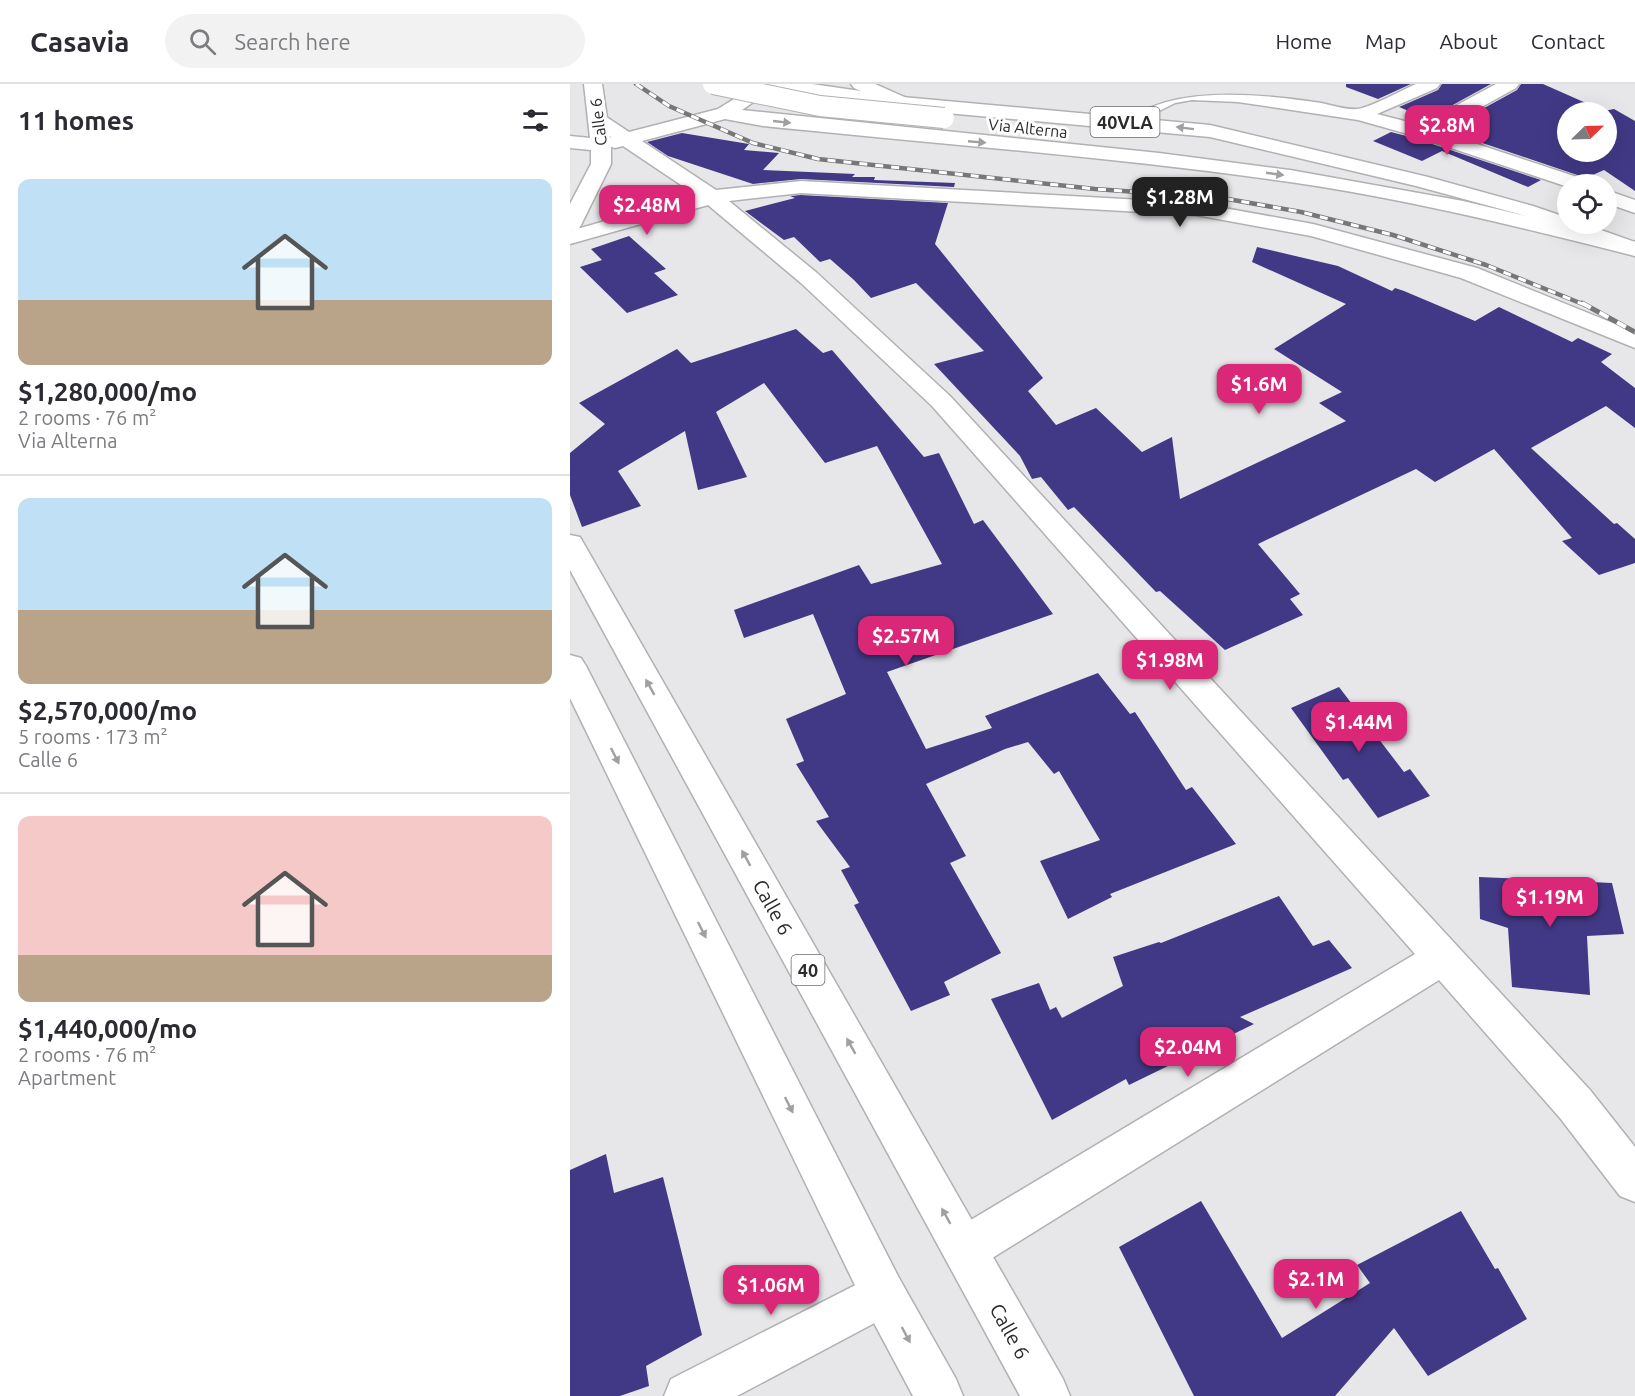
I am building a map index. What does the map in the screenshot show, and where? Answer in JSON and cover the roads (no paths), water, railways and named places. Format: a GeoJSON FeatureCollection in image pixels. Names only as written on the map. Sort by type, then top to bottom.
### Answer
{"type":"FeatureCollection","features":[{"type":"Feature","properties":{"kind":"main road","name":"Calle 6"},"geometry":{"type":"LineString","coordinates":[[570,225],[601,164],[601,145],[593,84]]}},
{"type":"Feature","properties":{"kind":"main road","name":"Via Alterna"},"geometry":{"type":"LineString","coordinates":[[713,84],[820,106],[1194,144],[1345,163]]}},
{"type":"Feature","properties":{"kind":"main road"},"geometry":{"type":"LineString","coordinates":[[570,141],[601,145],[725,113],[770,84]]}},
{"type":"Feature","properties":{"kind":"main road","name":"Via Alterna"},"geometry":{"type":"LineString","coordinates":[[775,84],[902,103],[1210,131],[1420,181],[1526,210],[1635,249]]}},
{"type":"Feature","properties":{"kind":"main road"},"geometry":{"type":"LineString","coordinates":[[860,84],[902,103]]}},
{"type":"Feature","properties":{"kind":"main road"},"geometry":{"type":"LineString","coordinates":[[1359,115],[1431,84]]}},
{"type":"Feature","properties":{"kind":"main road"},"geometry":{"type":"LineString","coordinates":[[1422,132],[1510,84]]}},
{"type":"Feature","properties":{"kind":"main road"},"geometry":{"type":"LineString","coordinates":[[1137,123],[1152,107],[1170,98],[1192,94],[1238,96],[1359,115],[1422,132],[1557,177]]}},
{"type":"Feature","properties":{"kind":"main road"},"geometry":{"type":"LineString","coordinates":[[725,113],[763,120],[1126,156],[1293,176],[1518,218],[1635,249]]}},
{"type":"Feature","properties":{"kind":"main road"},"geometry":{"type":"LineString","coordinates":[[598,120],[628,138],[712,197],[809,278],[941,400],[1575,1104],[1635,1180]]}},
{"type":"Feature","properties":{"kind":"main road"},"geometry":{"type":"LineString","coordinates":[[570,238],[712,197],[801,187],[1196,209],[1313,230],[1469,273],[1635,341]]}},
{"type":"Feature","properties":{"kind":"main road"},"geometry":{"type":"LineString","coordinates":[[1617,200],[1635,207]]}},
{"type":"Feature","properties":{"kind":"main road","name":"Calle 6"},"geometry":{"type":"LineString","coordinates":[[570,544],[1046,1396]]}},
{"type":"Feature","properties":{"kind":"main road"},"geometry":{"type":"LineString","coordinates":[[570,666],[883,1294],[939,1396]]}},
{"type":"Feature","properties":{"kind":"main road"},"geometry":{"type":"LineString","coordinates":[[965,1249],[1443,957]]}},
{"type":"Feature","properties":{"kind":"main road"},"geometry":{"type":"LineString","coordinates":[[688,1396],[883,1294]]}},
{"type":"Feature","properties":{"kind":"railway"},"geometry":{"type":"LineString","coordinates":[[636,84],[669,106],[753,143],[818,159],[1095,189],[1222,198],[1301,212],[1393,235],[1486,265],[1585,305]]}},
{"type":"Feature","properties":{"kind":"railway"},"geometry":{"type":"LineString","coordinates":[[1582,303],[1635,332]]}}]}
